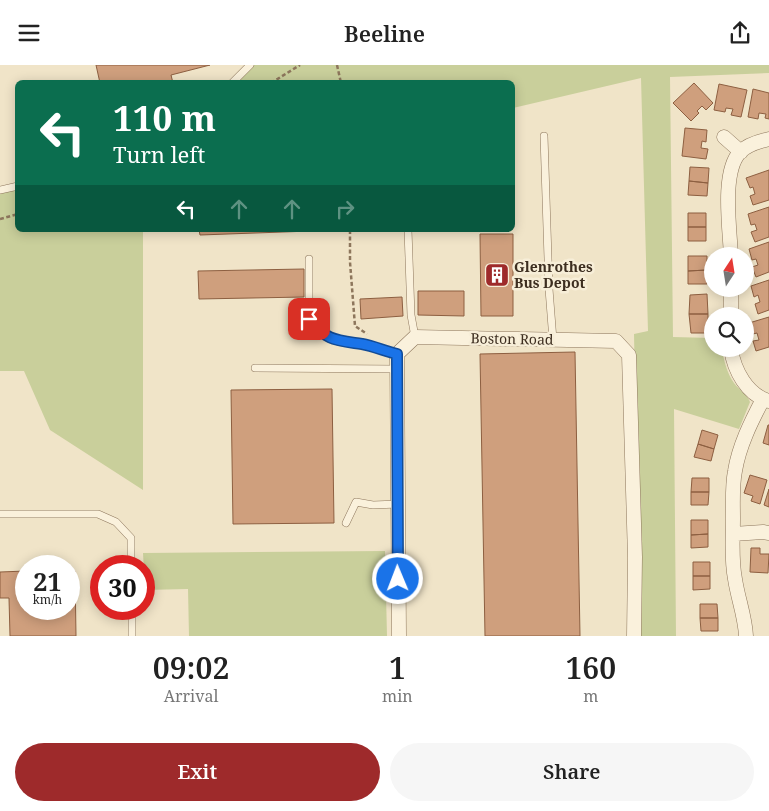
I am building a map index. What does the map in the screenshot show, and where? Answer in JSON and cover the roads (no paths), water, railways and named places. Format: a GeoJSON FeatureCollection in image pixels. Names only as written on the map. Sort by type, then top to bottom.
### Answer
{"type":"FeatureCollection","features":[{"type":"Feature","properties":{"kind":"street"},"geometry":{"type":"LineString","coordinates":[[724,137],[741,152]]}},
{"type":"Feature","properties":{"kind":"street"},"geometry":{"type":"LineString","coordinates":[[731,247],[729,176],[741,152],[752,145],[769,139]]}},
{"type":"Feature","properties":{"kind":"street","name":"Boston Road"},"geometry":{"type":"LineString","coordinates":[[415,337],[616,341],[630,355],[635,557],[634,636]]}},
{"type":"Feature","properties":{"kind":"street"},"geometry":{"type":"LineString","coordinates":[[399,636],[397,354],[415,337]]}},
{"type":"Feature","properties":{"kind":"street"},"geometry":{"type":"LineString","coordinates":[[733,357],[746,385],[756,396],[766,400],[750,426],[734,471],[733,533],[735,579],[743,609],[746,636]]}},
{"type":"Feature","properties":{"kind":"street"},"geometry":{"type":"LineString","coordinates":[[733,533],[762,531],[769,533]]}},
{"type":"Feature","properties":{"kind":"lane"},"geometry":{"type":"LineString","coordinates":[[235,80],[250,65]]}},
{"type":"Feature","properties":{"kind":"lane"},"geometry":{"type":"LineString","coordinates":[[544,136],[549,289],[553,340]]}},
{"type":"Feature","properties":{"kind":"lane"},"geometry":{"type":"LineString","coordinates":[[0,190],[15,187]]}},
{"type":"Feature","properties":{"kind":"lane"},"geometry":{"type":"LineString","coordinates":[[408,232],[411,315],[415,337]]}},
{"type":"Feature","properties":{"kind":"lane"},"geometry":{"type":"LineString","coordinates":[[309,259],[309,319],[319,331],[339,342],[363,344],[397,354]]}},
{"type":"Feature","properties":{"kind":"lane"},"geometry":{"type":"LineString","coordinates":[[255,368],[397,369]]}},
{"type":"Feature","properties":{"kind":"lane"},"geometry":{"type":"LineString","coordinates":[[346,523],[356,502],[373,505],[398,504]]}},
{"type":"Feature","properties":{"kind":"lane"},"geometry":{"type":"LineString","coordinates":[[0,514],[98,514],[116,522],[131,538],[131,555]]}},
{"type":"Feature","properties":{"kind":"lane"},"geometry":{"type":"LineString","coordinates":[[132,620],[132,636]]}},
{"type":"Feature","properties":{"kind":"place","name":"Glenrothes Bus Depot"},"geometry":{"type":"Point","coordinates":[497,275]}}]}
